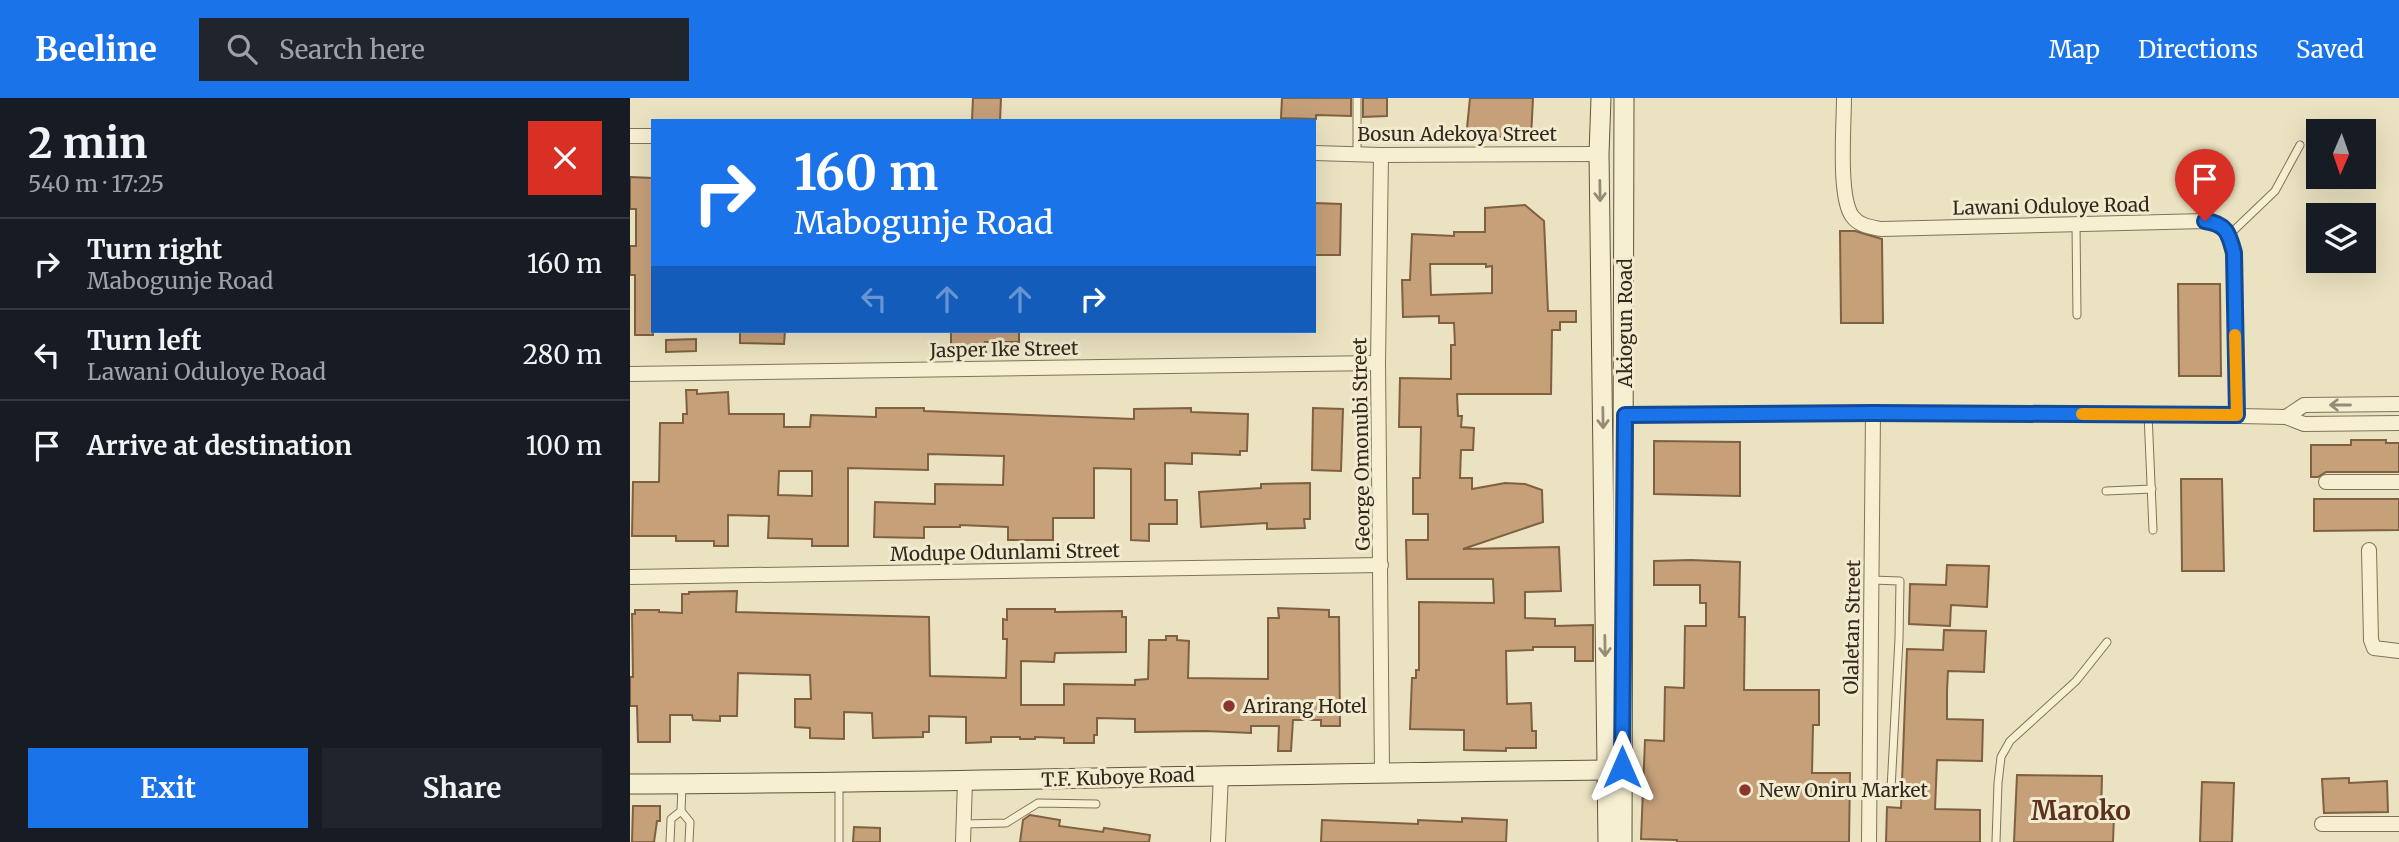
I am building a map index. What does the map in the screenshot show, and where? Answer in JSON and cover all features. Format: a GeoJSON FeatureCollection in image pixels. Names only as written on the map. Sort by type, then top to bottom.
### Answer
{"type":"FeatureCollection","features":[{"type":"Feature","properties":{"kind":"street"},"geometry":{"type":"LineString","coordinates":[[1601,98],[1599,154],[1608,842]]}},
{"type":"Feature","properties":{"kind":"street","name":"Akiogun Road"},"geometry":{"type":"LineString","coordinates":[[1622,842],[1624,98]]}},
{"type":"Feature","properties":{"kind":"street","name":"Lawani Oduloye Road"},"geometry":{"type":"LineString","coordinates":[[1844,98],[1844,190],[1853,218],[1865,226],[1881,229],[2205,221],[2218,223],[2229,235]]}},
{"type":"Feature","properties":{"kind":"street"},"geometry":{"type":"LineString","coordinates":[[630,136],[651,136]]}},
{"type":"Feature","properties":{"kind":"street","name":"Bosun Adekoya Street"},"geometry":{"type":"LineString","coordinates":[[1316,153],[1599,154]]}},
{"type":"Feature","properties":{"kind":"street","name":"George Omonubi Street"},"geometry":{"type":"LineString","coordinates":[[1381,155],[1378,363],[1382,772]]}},
{"type":"Feature","properties":{"kind":"street"},"geometry":{"type":"LineString","coordinates":[[2229,235],[2234,253],[2237,415]]}},
{"type":"Feature","properties":{"kind":"street","name":"Jasper Ike Street"},"geometry":{"type":"LineString","coordinates":[[630,374],[1378,363]]}},
{"type":"Feature","properties":{"kind":"street"},"geometry":{"type":"LineString","coordinates":[[2286,417],[2304,405],[2399,404]]}},
{"type":"Feature","properties":{"kind":"street","name":"Olaletan Street"},"geometry":{"type":"LineString","coordinates":[[1869,842],[1873,413]]}},
{"type":"Feature","properties":{"kind":"street"},"geometry":{"type":"LineString","coordinates":[[1625,415],[2148,414],[2286,417],[2304,424],[2399,423]]}},
{"type":"Feature","properties":{"kind":"street"},"geometry":{"type":"LineString","coordinates":[[2326,482],[2399,482]]}},
{"type":"Feature","properties":{"kind":"street"},"geometry":{"type":"LineString","coordinates":[[2369,550],[2371,640],[2374,648],[2399,651]]}},
{"type":"Feature","properties":{"kind":"street","name":"Modupe Odunlami Street"},"geometry":{"type":"LineString","coordinates":[[630,577],[1381,565]]}},
{"type":"Feature","properties":{"kind":"street","name":"T.F. Kuboye Road"},"geometry":{"type":"LineString","coordinates":[[630,784],[1607,770]]}},
{"type":"Feature","properties":{"kind":"street"},"geometry":{"type":"LineString","coordinates":[[1218,842],[1222,775]]}},
{"type":"Feature","properties":{"kind":"street"},"geometry":{"type":"LineString","coordinates":[[963,842],[965,781]]}},
{"type":"Feature","properties":{"kind":"street"},"geometry":{"type":"LineString","coordinates":[[2322,824],[2399,824]]}},
{"type":"Feature","properties":{"kind":"lane"},"geometry":{"type":"LineString","coordinates":[[1357,98],[1357,154]]}},
{"type":"Feature","properties":{"kind":"lane"},"geometry":{"type":"LineString","coordinates":[[2229,235],[2275,191],[2300,145]]}},
{"type":"Feature","properties":{"kind":"lane"},"geometry":{"type":"LineString","coordinates":[[2076,225],[2077,315]]}},
{"type":"Feature","properties":{"kind":"lane"},"geometry":{"type":"LineString","coordinates":[[2148,414],[2153,530]]}},
{"type":"Feature","properties":{"kind":"lane"},"geometry":{"type":"LineString","coordinates":[[2106,491],[2152,489]]}},
{"type":"Feature","properties":{"kind":"lane"},"geometry":{"type":"LineString","coordinates":[[1871,580],[1900,581],[1892,789]]}},
{"type":"Feature","properties":{"kind":"lane"},"geometry":{"type":"LineString","coordinates":[[1996,842],[2001,757],[2010,741],[2076,681],[2107,642]]}},
{"type":"Feature","properties":{"kind":"lane"},"geometry":{"type":"LineString","coordinates":[[839,782],[839,842]]}},
{"type":"Feature","properties":{"kind":"lane"},"geometry":{"type":"LineString","coordinates":[[682,784],[681,811],[690,822],[690,842]]}},
{"type":"Feature","properties":{"kind":"lane"},"geometry":{"type":"LineString","coordinates":[[964,824],[1006,823],[1038,803],[1096,804]]}},
{"type":"Feature","properties":{"kind":"lane"},"geometry":{"type":"LineString","coordinates":[[670,842],[671,820],[681,811]]}},
{"type":"Feature","properties":{"kind":"building"},"geometry":{"type":"Polygon","coordinates":[[[973,98],[1001,98],[1000,119],[972,119],[973,98]]]}},
{"type":"Feature","properties":{"kind":"building"},"geometry":{"type":"Polygon","coordinates":[[[1282,98],[1351,98],[1351,116],[1281,118],[1282,98]]]}},
{"type":"Feature","properties":{"kind":"building"},"geometry":{"type":"Polygon","coordinates":[[[1363,98],[1387,98],[1387,116],[1363,117],[1363,98]]]}},
{"type":"Feature","properties":{"kind":"building"},"geometry":{"type":"Polygon","coordinates":[[[1470,98],[1533,98],[1531,138],[1466,138],[1470,98]]]}},
{"type":"Feature","properties":{"kind":"building"},"geometry":{"type":"Polygon","coordinates":[[[630,177],[651,178],[653,335],[635,335],[635,275],[630,275],[630,246],[636,246],[636,209],[630,209],[630,177]]]}},
{"type":"Feature","properties":{"kind":"building"},"geometry":{"type":"Polygon","coordinates":[[[1316,203],[1341,204],[1340,255],[1316,255],[1316,203]]]}},
{"type":"Feature","properties":{"kind":"building"},"geometry":{"type":"Polygon","coordinates":[[[1525,205],[1544,221],[1548,311],[1576,311],[1576,322],[1560,322],[1560,330],[1552,330],[1551,394],[1457,394],[1458,416],[1462,416],[1461,427],[1474,428],[1473,450],[1461,450],[1460,478],[1472,478],[1472,489],[1505,483],[1525,484],[1542,490],[1543,522],[1463,549],[1559,547],[1561,591],[1525,592],[1525,618],[1555,619],[1555,626],[1593,625],[1593,661],[1575,661],[1575,647],[1533,647],[1533,650],[1506,651],[1507,704],[1531,703],[1536,748],[1506,748],[1506,751],[1464,750],[1464,730],[1410,729],[1412,678],[1416,678],[1416,670],[1419,670],[1419,602],[1494,603],[1493,579],[1407,579],[1406,540],[1428,540],[1428,514],[1413,514],[1413,478],[1420,478],[1421,427],[1399,427],[1400,378],[1451,379],[1451,345],[1455,345],[1454,323],[1439,323],[1439,316],[1403,317],[1402,280],[1410,280],[1412,234],[1454,236],[1454,232],[1485,232],[1485,208],[1525,205]],[[1430,264],[1431,295],[1492,293],[1492,266],[1486,267],[1486,264],[1430,264]]]}},
{"type":"Feature","properties":{"kind":"building"},"geometry":{"type":"Polygon","coordinates":[[[1840,231],[1855,231],[1882,239],[1883,323],[1841,323],[1840,231]]]}},
{"type":"Feature","properties":{"kind":"building"},"geometry":{"type":"Polygon","coordinates":[[[2178,284],[2220,284],[2221,376],[2179,376],[2178,284]]]}},
{"type":"Feature","properties":{"kind":"building"},"geometry":{"type":"Polygon","coordinates":[[[740,333],[785,333],[784,344],[740,343],[740,333]]]}},
{"type":"Feature","properties":{"kind":"building"},"geometry":{"type":"Polygon","coordinates":[[[951,333],[1019,333],[1019,342],[985,342],[986,352],[951,352],[951,333]]]}},
{"type":"Feature","properties":{"kind":"building"},"geometry":{"type":"Polygon","coordinates":[[[696,339],[696,351],[666,352],[666,340],[696,339]]]}},
{"type":"Feature","properties":{"kind":"building"},"geometry":{"type":"Polygon","coordinates":[[[686,390],[697,390],[697,394],[728,392],[729,414],[784,414],[784,427],[810,427],[811,415],[876,417],[876,408],[1134,419],[1134,409],[1191,408],[1191,412],[1248,414],[1247,451],[1240,451],[1240,455],[1192,453],[1192,464],[1165,463],[1165,500],[1177,500],[1177,524],[1149,524],[1149,541],[1131,540],[1131,469],[1094,468],[1094,518],[1053,518],[1053,540],[1008,540],[1008,527],[960,525],[924,527],[924,538],[874,537],[875,502],[935,504],[935,484],[1003,485],[1004,456],[928,454],[928,470],[848,468],[848,546],[812,546],[812,539],[768,538],[769,516],[728,515],[728,546],[714,546],[714,541],[676,541],[676,536],[632,536],[633,482],[659,482],[660,423],[683,423],[683,414],[687,414],[686,390]],[[779,471],[778,495],[812,496],[812,471],[779,471]]]}},
{"type":"Feature","properties":{"kind":"building"},"geometry":{"type":"Polygon","coordinates":[[[1313,408],[1343,409],[1341,471],[1312,470],[1313,408]]]}},
{"type":"Feature","properties":{"kind":"building"},"geometry":{"type":"Polygon","coordinates":[[[2351,440],[2386,440],[2386,443],[2399,443],[2399,472],[2326,472],[2318,477],[2311,477],[2311,445],[2351,445],[2351,440]]]}},
{"type":"Feature","properties":{"kind":"building"},"geometry":{"type":"Polygon","coordinates":[[[1654,441],[1740,442],[1740,496],[1654,494],[1654,441]]]}},
{"type":"Feature","properties":{"kind":"building"},"geometry":{"type":"Polygon","coordinates":[[[2181,479],[2222,479],[2224,571],[2182,571],[2181,479]]]}},
{"type":"Feature","properties":{"kind":"building"},"geometry":{"type":"Polygon","coordinates":[[[1310,483],[1310,519],[1304,519],[1305,528],[1267,529],[1267,523],[1201,527],[1199,492],[1261,488],[1261,484],[1310,483]]]}},
{"type":"Feature","properties":{"kind":"building"},"geometry":{"type":"Polygon","coordinates":[[[2314,499],[2399,499],[2399,530],[2314,531],[2314,499]]]}},
{"type":"Feature","properties":{"kind":"building"},"geometry":{"type":"Polygon","coordinates":[[[1654,561],[1740,562],[1739,617],[1745,617],[1744,690],[1819,690],[1819,725],[1813,725],[1812,773],[1850,773],[1849,842],[1677,842],[1641,839],[1645,740],[1664,741],[1665,687],[1684,688],[1685,626],[1706,626],[1706,603],[1700,603],[1700,585],[1654,585],[1654,561]]]}},
{"type":"Feature","properties":{"kind":"building"},"geometry":{"type":"Polygon","coordinates":[[[1947,565],[1989,566],[1987,607],[1951,605],[1950,626],[1909,624],[1910,584],[1946,585],[1947,565]]]}},
{"type":"Feature","properties":{"kind":"building"},"geometry":{"type":"Polygon","coordinates":[[[737,591],[736,612],[929,617],[930,676],[1006,678],[1007,639],[1003,639],[1003,619],[1007,620],[1007,609],[1055,609],[1055,612],[1122,611],[1122,617],[1126,617],[1126,652],[1055,653],[1054,662],[1021,661],[1021,705],[1064,705],[1064,684],[1135,685],[1135,680],[1148,679],[1149,640],[1166,640],[1166,636],[1177,636],[1177,640],[1189,641],[1188,678],[1268,679],[1268,618],[1279,618],[1278,608],[1329,610],[1329,617],[1339,617],[1340,726],[1321,726],[1321,720],[1293,720],[1291,751],[1278,751],[1279,726],[1251,726],[1251,733],[1135,732],[1135,719],[1097,718],[1094,743],[1064,743],[1064,738],[991,737],[991,742],[966,743],[966,717],[929,716],[929,732],[923,732],[923,737],[873,738],[872,713],[844,712],[844,739],[810,738],[810,728],[795,727],[795,699],[811,699],[810,675],[738,673],[737,716],[720,716],[720,721],[693,720],[692,715],[670,715],[670,742],[638,742],[637,706],[630,706],[630,677],[633,677],[632,614],[635,614],[635,610],[682,613],[682,594],[737,591]]]}},
{"type":"Feature","properties":{"kind":"building"},"geometry":{"type":"Polygon","coordinates":[[[1944,630],[1986,631],[1984,672],[1948,671],[1947,691],[1947,719],[1983,720],[1982,761],[1937,760],[1935,809],[1980,810],[1980,842],[1886,842],[1887,807],[1901,808],[1907,649],[1943,650],[1944,630]]]}},
{"type":"Feature","properties":{"kind":"building"},"geometry":{"type":"Polygon","coordinates":[[[2017,775],[2102,776],[2101,814],[2114,815],[2113,842],[2014,842],[2017,775]]]}},
{"type":"Feature","properties":{"kind":"building"},"geometry":{"type":"Polygon","coordinates":[[[2349,778],[2349,783],[2387,781],[2388,812],[2324,813],[2322,779],[2349,778]]]}},
{"type":"Feature","properties":{"kind":"building"},"geometry":{"type":"Polygon","coordinates":[[[2202,782],[2234,783],[2232,842],[2200,842],[2202,782]]]}},
{"type":"Feature","properties":{"kind":"building"},"geometry":{"type":"Polygon","coordinates":[[[633,806],[660,806],[660,821],[657,821],[654,842],[632,842],[633,806]]]}},
{"type":"Feature","properties":{"kind":"building"},"geometry":{"type":"Polygon","coordinates":[[[1030,815],[1060,820],[1059,826],[1103,832],[1104,828],[1150,835],[1149,842],[1020,842],[1023,820],[1030,815]]]}},
{"type":"Feature","properties":{"kind":"building"},"geometry":{"type":"Polygon","coordinates":[[[1462,818],[1507,820],[1506,842],[1321,842],[1322,820],[1418,824],[1418,820],[1462,822],[1462,818]]]}},
{"type":"Feature","properties":{"kind":"building"},"geometry":{"type":"Polygon","coordinates":[[[854,827],[880,828],[880,842],[853,842],[854,827]]]}},
{"type":"Feature","properties":{"kind":"slow traffic"},"geometry":{"type":"LineString","coordinates":[[2082,414],[2237,415],[2235,335]]}},
{"type":"Feature","properties":{"kind":"place","name":"Arirang Hotel"},"geometry":{"type":"Point","coordinates":[1229,706]}},
{"type":"Feature","properties":{"kind":"place","name":"New Oniru Market"},"geometry":{"type":"Point","coordinates":[1745,790]}},
{"type":"Feature","properties":{"kind":"district","name":"Maroko"},"geometry":{"type":"Point","coordinates":[2081,810]}},
{"type":"Feature","properties":{"kind":"route"},"geometry":{"type":"LineString","coordinates":[[1622,767],[1625,415],[2237,415],[2234,253],[2229,235],[2218,223],[2205,221]]}}]}
